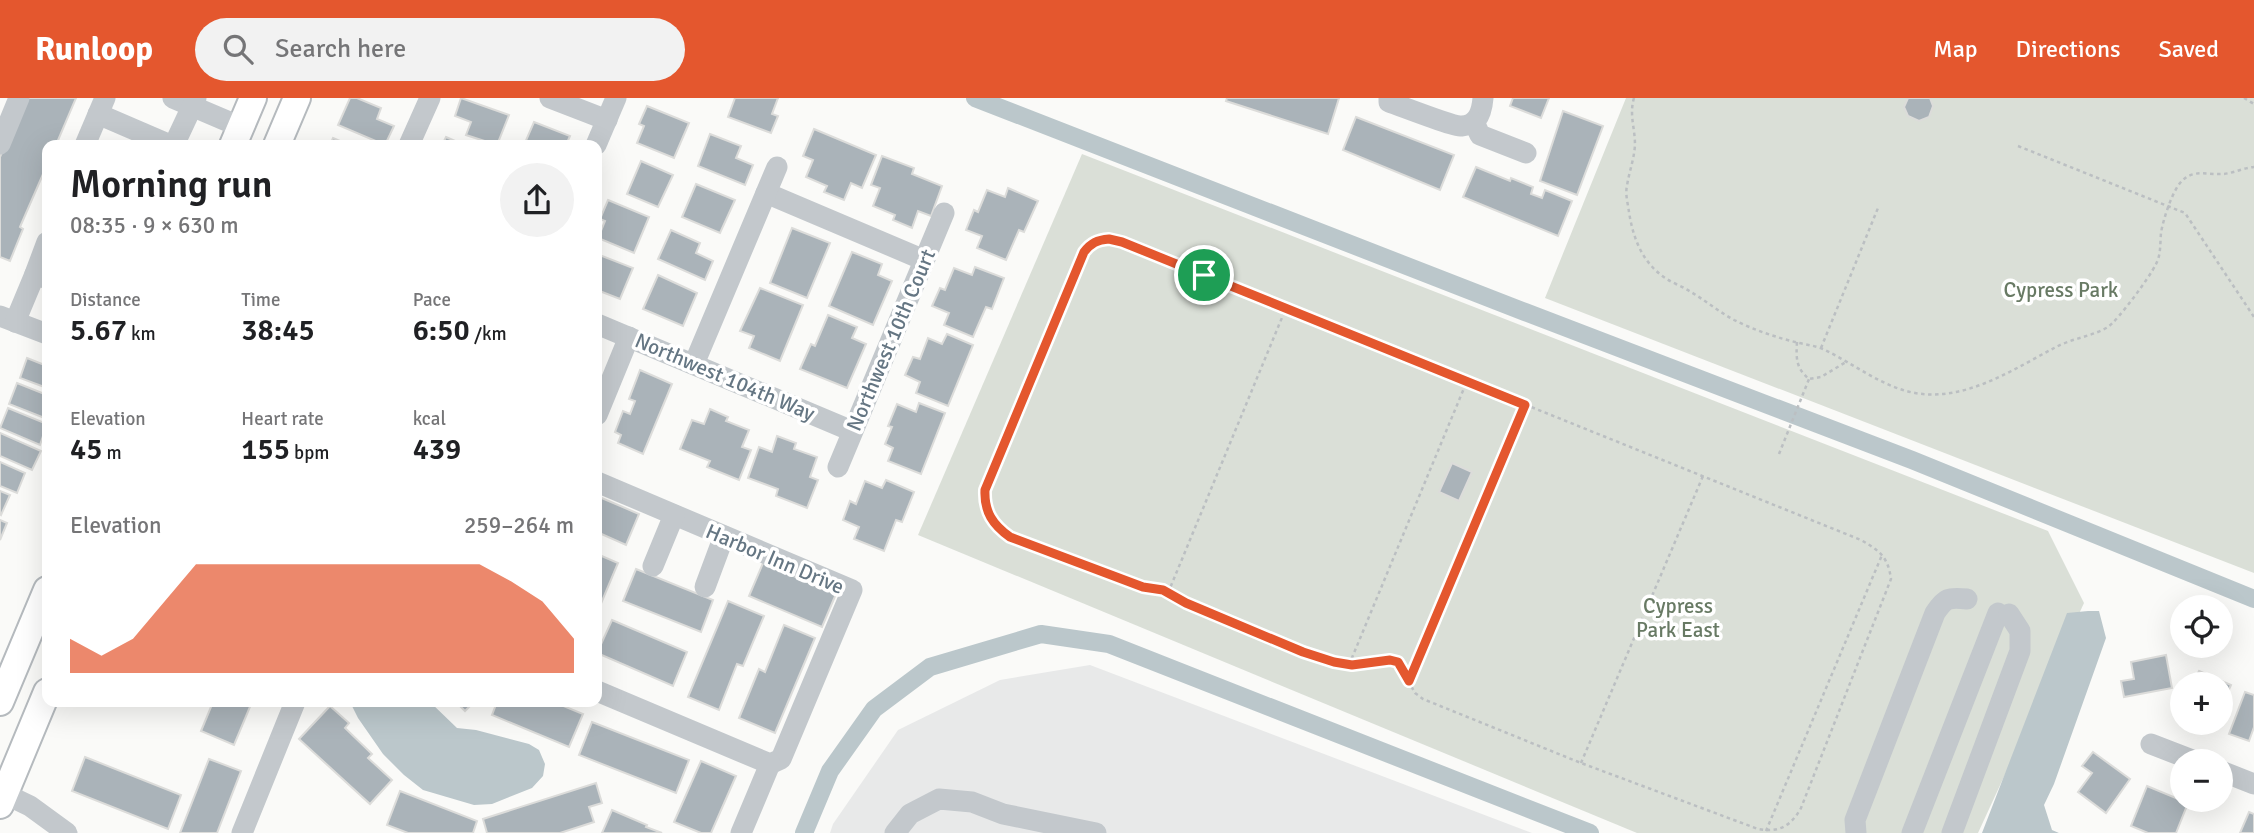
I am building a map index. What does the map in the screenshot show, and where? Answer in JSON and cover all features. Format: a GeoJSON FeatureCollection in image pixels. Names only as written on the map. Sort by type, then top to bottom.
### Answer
{"type":"FeatureCollection","features":[{"type":"Feature","properties":{"kind":"main road"},"geometry":{"type":"LineString","coordinates":[[237,136],[253,98]]}},
{"type":"Feature","properties":{"kind":"main road"},"geometry":{"type":"LineString","coordinates":[[279,140],[297,98]]}},
{"type":"Feature","properties":{"kind":"main road"},"geometry":{"type":"LineString","coordinates":[[0,702],[42,602]]}},
{"type":"Feature","properties":{"kind":"main road"},"geometry":{"type":"LineString","coordinates":[[2,799],[42,704]]}},
{"type":"Feature","properties":{"kind":"street"},"geometry":{"type":"LineString","coordinates":[[0,144],[19,98]]}},
{"type":"Feature","properties":{"kind":"street"},"geometry":{"type":"LineString","coordinates":[[412,140],[430,98]]}},
{"type":"Feature","properties":{"kind":"street"},"geometry":{"type":"LineString","coordinates":[[550,98],[607,120]]}},
{"type":"Feature","properties":{"kind":"street"},"geometry":{"type":"LineString","coordinates":[[598,140],[615,98]]}},
{"type":"Feature","properties":{"kind":"street"},"geometry":{"type":"LineString","coordinates":[[1389,98],[1389,102],[1418,104],[1461,126],[1474,122],[1482,112],[1483,98]]}},
{"type":"Feature","properties":{"kind":"street"},"geometry":{"type":"LineString","coordinates":[[174,140],[188,101],[237,136]]}},
{"type":"Feature","properties":{"kind":"street"},"geometry":{"type":"LineString","coordinates":[[87,140],[102,106],[163,140]]}},
{"type":"Feature","properties":{"kind":"street"},"geometry":{"type":"LineString","coordinates":[[1474,122],[1480,135],[1526,153]]}},
{"type":"Feature","properties":{"kind":"street"},"geometry":{"type":"LineString","coordinates":[[694,364],[777,167]]}},
{"type":"Feature","properties":{"kind":"street"},"geometry":{"type":"LineString","coordinates":[[766,193],[924,260]]}},
{"type":"Feature","properties":{"kind":"street","name":"Northwest 10th Court"},"geometry":{"type":"LineString","coordinates":[[838,467],[944,213]]}},
{"type":"Feature","properties":{"kind":"street"},"geometry":{"type":"LineString","coordinates":[[41,277],[5,321],[42,332]]}},
{"type":"Feature","properties":{"kind":"street","name":"Northwest 104th Way"},"geometry":{"type":"LineString","coordinates":[[602,326],[852,431]]}},
{"type":"Feature","properties":{"kind":"street"},"geometry":{"type":"LineString","coordinates":[[602,403],[629,337]]}},
{"type":"Feature","properties":{"kind":"street","name":"Harbor Inn Drive"},"geometry":{"type":"LineString","coordinates":[[602,484],[852,590],[781,759],[769,764],[741,833]]}},
{"type":"Feature","properties":{"kind":"street"},"geometry":{"type":"LineString","coordinates":[[653,566],[674,515]]}},
{"type":"Feature","properties":{"kind":"street"},"geometry":{"type":"LineString","coordinates":[[705,587],[724,536]]}},
{"type":"Feature","properties":{"kind":"street"},"geometry":{"type":"LineString","coordinates":[[1856,833],[1855,820],[1935,614],[1942,602],[1951,597],[1966,599]]}},
{"type":"Feature","properties":{"kind":"street"},"geometry":{"type":"LineString","coordinates":[[1912,833],[2003,613],[2020,631],[2020,651],[1952,833]]}},
{"type":"Feature","properties":{"kind":"street"},"geometry":{"type":"LineString","coordinates":[[602,693],[769,764]]}},
{"type":"Feature","properties":{"kind":"street"},"geometry":{"type":"LineString","coordinates":[[242,833],[293,707]]}},
{"type":"Feature","properties":{"kind":"street"},"geometry":{"type":"LineString","coordinates":[[2151,744],[2170,751]]}},
{"type":"Feature","properties":{"kind":"street"},"geometry":{"type":"LineString","coordinates":[[2233,776],[2254,784]]}},
{"type":"Feature","properties":{"kind":"street"},"geometry":{"type":"LineString","coordinates":[[2,799],[30,806],[67,833]]}},
{"type":"Feature","properties":{"kind":"street"},"geometry":{"type":"LineString","coordinates":[[895,833],[910,814],[939,799],[972,802],[1003,814],[1096,833]]}},
{"type":"Feature","properties":{"kind":"path"},"geometry":{"type":"LineString","coordinates":[[1633,98],[1630,110],[1635,142],[1626,187],[1633,233],[1639,251],[1653,268],[1735,321],[1821,348],[1894,387],[1933,396],[1986,383],[2060,345],[2109,327],[2141,288],[2157,263],[2162,231],[2180,181],[2198,173],[2225,174],[2254,167]]}},
{"type":"Feature","properties":{"kind":"path"},"geometry":{"type":"LineString","coordinates":[[2244,98],[2254,104]]}},
{"type":"Feature","properties":{"kind":"path"},"geometry":{"type":"LineString","coordinates":[[2018,146],[2185,213],[2254,317]]}},
{"type":"Feature","properties":{"kind":"path"},"geometry":{"type":"LineString","coordinates":[[1821,348],[1878,208]]}},
{"type":"Feature","properties":{"kind":"path"},"geometry":{"type":"LineString","coordinates":[[1100,240],[1122,242],[1467,381],[1861,540],[1882,555],[1889,565],[1891,579],[1794,821],[1777,831],[1766,831],[1581,763],[1423,699],[1415,693],[1398,662],[1390,660],[1349,665],[1303,652],[1168,593],[1143,587],[1010,537],[1000,530],[987,512],[984,502],[985,490],[1084,252],[1090,244],[1100,240]]}},
{"type":"Feature","properties":{"kind":"path"},"geometry":{"type":"LineString","coordinates":[[1168,593],[1286,308]]}},
{"type":"Feature","properties":{"kind":"path"},"geometry":{"type":"LineString","coordinates":[[1797,342],[1796,355],[1800,371],[1809,379]]}},
{"type":"Feature","properties":{"kind":"path"},"geometry":{"type":"LineString","coordinates":[[1809,379],[1821,377],[1846,362]]}},
{"type":"Feature","properties":{"kind":"path"},"geometry":{"type":"LineString","coordinates":[[1779,454],[1809,379]]}},
{"type":"Feature","properties":{"kind":"path"},"geometry":{"type":"LineString","coordinates":[[1349,665],[1467,381]]}},
{"type":"Feature","properties":{"kind":"path"},"geometry":{"type":"LineString","coordinates":[[1409,681],[1525,405]]}},
{"type":"Feature","properties":{"kind":"path"},"geometry":{"type":"LineString","coordinates":[[1581,763],[1703,476]]}},
{"type":"Feature","properties":{"kind":"path"},"geometry":{"type":"LineString","coordinates":[[1766,831],[1882,555]]}},
{"type":"Feature","properties":{"kind":"shaded area"},"geometry":{"type":"Polygon","coordinates":[[[2099,611],[2106,638],[2044,805],[2052,830],[2059,833],[1982,833],[2067,613],[2099,611]]]}},
{"type":"Feature","properties":{"kind":"shaded area"},"geometry":{"type":"Polygon","coordinates":[[[1090,665],[1532,833],[830,833],[833,824],[898,730],[1000,680],[1090,665]]]}},
{"type":"Feature","properties":{"kind":"shaded area"},"geometry":{"type":"Polygon","coordinates":[[[352,707],[435,707],[457,728],[476,730],[529,744],[539,750],[545,764],[543,776],[532,788],[492,804],[474,805],[423,790],[383,754],[352,707]]]}},
{"type":"Feature","properties":{"kind":"green space","name":"Cypress Park"},"geometry":{"type":"Polygon","coordinates":[[[1626,98],[2254,98],[2254,573],[1545,298],[1626,98]]]}},
{"type":"Feature","properties":{"kind":"green space","name":"Cypress Park East"},"geometry":{"type":"Polygon","coordinates":[[[1082,154],[2048,531],[2084,603],[1978,833],[1637,833],[918,535],[1082,154]]]}},
{"type":"Feature","properties":{"kind":"building"},"geometry":{"type":"Polygon","coordinates":[[[25,98],[76,98],[58,140],[42,140],[42,176],[20,227],[23,229],[10,261],[0,257],[0,157],[25,98]]]}},
{"type":"Feature","properties":{"kind":"building"},"geometry":{"type":"Polygon","coordinates":[[[350,98],[357,98],[381,108],[377,119],[394,126],[387,140],[373,140],[338,125],[350,98]]]}},
{"type":"Feature","properties":{"kind":"building"},"geometry":{"type":"Polygon","coordinates":[[[461,98],[509,115],[499,140],[482,140],[466,135],[471,122],[455,116],[461,98]]]}},
{"type":"Feature","properties":{"kind":"building"},"geometry":{"type":"Polygon","coordinates":[[[735,98],[778,98],[772,114],[778,116],[771,133],[728,117],[735,98]]]}},
{"type":"Feature","properties":{"kind":"building"},"geometry":{"type":"Polygon","coordinates":[[[1227,98],[1339,98],[1328,134],[1226,101],[1227,98]]]}},
{"type":"Feature","properties":{"kind":"building"},"geometry":{"type":"Polygon","coordinates":[[[1513,98],[1549,98],[1541,118],[1510,106],[1513,98]]]}},
{"type":"Feature","properties":{"kind":"building"},"geometry":{"type":"Polygon","coordinates":[[[1908,98],[1930,98],[1933,106],[1929,117],[1919,121],[1908,116],[1904,107],[1908,98]]]}},
{"type":"Feature","properties":{"kind":"building"},"geometry":{"type":"Polygon","coordinates":[[[647,106],[689,123],[674,158],[637,143],[644,126],[639,124],[647,106]]]}},
{"type":"Feature","properties":{"kind":"building"},"geometry":{"type":"Polygon","coordinates":[[[1563,111],[1603,126],[1577,195],[1540,181],[1563,111]]]}},
{"type":"Feature","properties":{"kind":"building"},"geometry":{"type":"Polygon","coordinates":[[[1356,117],[1454,155],[1440,190],[1343,150],[1356,117]]]}},
{"type":"Feature","properties":{"kind":"building"},"geometry":{"type":"Polygon","coordinates":[[[534,122],[570,136],[568,140],[526,140],[534,122]]]}},
{"type":"Feature","properties":{"kind":"building"},"geometry":{"type":"Polygon","coordinates":[[[814,129],[876,155],[862,188],[851,183],[844,200],[824,192],[827,186],[806,177],[813,160],[803,156],[814,129]]]}},
{"type":"Feature","properties":{"kind":"building"},"geometry":{"type":"Polygon","coordinates":[[[710,134],[741,146],[736,158],[753,165],[745,185],[698,166],[710,134]]]}},
{"type":"Feature","properties":{"kind":"building"},"geometry":{"type":"Polygon","coordinates":[[[882,156],[914,168],[912,174],[942,186],[931,216],[918,211],[912,228],[893,220],[895,215],[873,206],[880,188],[871,185],[882,156]]]}},
{"type":"Feature","properties":{"kind":"building"},"geometry":{"type":"Polygon","coordinates":[[[641,161],[673,175],[658,207],[627,194],[641,161]]]}},
{"type":"Feature","properties":{"kind":"building"},"geometry":{"type":"Polygon","coordinates":[[[1476,167],[1533,187],[1531,194],[1542,198],[1545,190],[1572,201],[1558,236],[1463,197],[1476,167]]]}},
{"type":"Feature","properties":{"kind":"building"},"geometry":{"type":"Polygon","coordinates":[[[696,184],[735,200],[720,233],[682,217],[696,184]]]}},
{"type":"Feature","properties":{"kind":"building"},"geometry":{"type":"Polygon","coordinates":[[[1008,188],[1038,201],[1024,232],[1019,230],[1006,260],[977,248],[982,236],[966,230],[974,210],[978,212],[987,190],[1005,197],[1008,188]]]}},
{"type":"Feature","properties":{"kind":"building"},"geometry":{"type":"Polygon","coordinates":[[[608,200],[649,217],[634,253],[602,240],[605,221],[602,220],[608,200]]]}},
{"type":"Feature","properties":{"kind":"building"},"geometry":{"type":"Polygon","coordinates":[[[792,228],[830,243],[807,298],[770,283],[792,228]]]}},
{"type":"Feature","properties":{"kind":"building"},"geometry":{"type":"Polygon","coordinates":[[[671,230],[700,243],[696,253],[713,261],[705,280],[658,259],[671,230]]]}},
{"type":"Feature","properties":{"kind":"building"},"geometry":{"type":"Polygon","coordinates":[[[852,252],[882,264],[878,275],[892,281],[873,325],[829,306],[852,252]]]}},
{"type":"Feature","properties":{"kind":"building"},"geometry":{"type":"Polygon","coordinates":[[[602,256],[633,268],[620,299],[602,292],[602,256]]]}},
{"type":"Feature","properties":{"kind":"building"},"geometry":{"type":"Polygon","coordinates":[[[975,267],[1004,278],[992,309],[986,307],[973,337],[944,325],[949,313],[932,306],[940,288],[945,290],[954,268],[972,275],[975,267]]]}},
{"type":"Feature","properties":{"kind":"building"},"geometry":{"type":"Polygon","coordinates":[[[658,275],[697,293],[683,326],[643,309],[658,275]]]}},
{"type":"Feature","properties":{"kind":"building"},"geometry":{"type":"Polygon","coordinates":[[[760,288],[803,305],[780,361],[749,348],[754,336],[740,331],[760,288]]]}},
{"type":"Feature","properties":{"kind":"building"},"geometry":{"type":"Polygon","coordinates":[[[828,315],[857,327],[852,338],[866,344],[847,388],[800,369],[811,344],[815,346],[828,315]]]}},
{"type":"Feature","properties":{"kind":"building"},"geometry":{"type":"Polygon","coordinates":[[[947,334],[973,345],[948,406],[916,393],[920,382],[905,375],[913,357],[920,359],[928,338],[942,344],[947,334]]]}},
{"type":"Feature","properties":{"kind":"building"},"geometry":{"type":"Polygon","coordinates":[[[27,358],[42,364],[42,386],[20,378],[27,358]]]}},
{"type":"Feature","properties":{"kind":"building"},"geometry":{"type":"Polygon","coordinates":[[[640,370],[672,384],[643,454],[618,443],[621,435],[615,432],[623,411],[630,414],[635,401],[629,399],[640,370]]]}},
{"type":"Feature","properties":{"kind":"building"},"geometry":{"type":"Polygon","coordinates":[[[17,383],[42,393],[42,417],[9,404],[17,383]]]}},
{"type":"Feature","properties":{"kind":"building"},"geometry":{"type":"Polygon","coordinates":[[[919,403],[945,413],[921,474],[888,461],[893,448],[885,444],[892,427],[888,426],[897,404],[916,412],[919,403]]]}},
{"type":"Feature","properties":{"kind":"building"},"geometry":{"type":"Polygon","coordinates":[[[8,408],[42,422],[40,445],[0,428],[8,408]]]}},
{"type":"Feature","properties":{"kind":"building"},"geometry":{"type":"Polygon","coordinates":[[[710,409],[728,417],[726,421],[749,430],[742,447],[751,450],[739,480],[707,467],[710,461],[680,449],[692,420],[704,424],[710,409]]]}},
{"type":"Feature","properties":{"kind":"building"},"geometry":{"type":"Polygon","coordinates":[[[0,433],[41,451],[32,470],[0,456],[0,433]]]}},
{"type":"Feature","properties":{"kind":"building"},"geometry":{"type":"Polygon","coordinates":[[[777,436],[796,443],[794,449],[817,457],[810,477],[818,480],[807,508],[776,496],[778,489],[748,478],[759,447],[772,452],[777,436]]]}},
{"type":"Feature","properties":{"kind":"building"},"geometry":{"type":"Polygon","coordinates":[[[0,462],[25,473],[17,493],[0,486],[0,462]]]}},
{"type":"Feature","properties":{"kind":"building"},"geometry":{"type":"Polygon","coordinates":[[[1452,463],[1472,472],[1459,501],[1439,492],[1452,463]]]}},
{"type":"Feature","properties":{"kind":"building"},"geometry":{"type":"Polygon","coordinates":[[[886,480],[914,492],[902,522],[896,520],[884,551],[854,539],[859,527],[843,520],[850,501],[856,504],[865,481],[882,488],[886,480]]]}},
{"type":"Feature","properties":{"kind":"building"},"geometry":{"type":"Polygon","coordinates":[[[0,491],[10,495],[1,515],[0,514],[0,491]]]}},
{"type":"Feature","properties":{"kind":"building"},"geometry":{"type":"Polygon","coordinates":[[[602,498],[639,514],[626,545],[602,534],[602,498]]]}},
{"type":"Feature","properties":{"kind":"building"},"geometry":{"type":"Polygon","coordinates":[[[0,520],[7,523],[0,540],[0,520]]]}},
{"type":"Feature","properties":{"kind":"building"},"geometry":{"type":"Polygon","coordinates":[[[602,556],[618,563],[602,601],[602,556]]]}},
{"type":"Feature","properties":{"kind":"building"},"geometry":{"type":"Polygon","coordinates":[[[763,563],[836,594],[822,627],[749,596],[763,563]]]}},
{"type":"Feature","properties":{"kind":"building"},"geometry":{"type":"Polygon","coordinates":[[[636,569],[713,600],[701,632],[623,601],[636,569]]]}},
{"type":"Feature","properties":{"kind":"building"},"geometry":{"type":"Polygon","coordinates":[[[728,601],[764,616],[743,666],[737,664],[719,710],[688,697],[728,601]]]}},
{"type":"Feature","properties":{"kind":"building"},"geometry":{"type":"Polygon","coordinates":[[[612,620],[687,652],[673,686],[602,655],[602,642],[612,620]]]}},
{"type":"Feature","properties":{"kind":"building"},"geometry":{"type":"Polygon","coordinates":[[[784,625],[815,638],[775,733],[739,718],[759,669],[765,672],[784,625]]]}},
{"type":"Feature","properties":{"kind":"building"},"geometry":{"type":"Polygon","coordinates":[[[2166,655],[2170,688],[2124,697],[2121,681],[2134,679],[2131,662],[2166,655]]]}},
{"type":"Feature","properties":{"kind":"building"},"geometry":{"type":"Polygon","coordinates":[[[2245,692],[2254,695],[2254,727],[2249,741],[2232,735],[2233,724],[2245,692]]]}},
{"type":"Feature","properties":{"kind":"building"},"geometry":{"type":"Polygon","coordinates":[[[211,707],[250,707],[234,745],[201,731],[211,707]]]}},
{"type":"Feature","properties":{"kind":"building"},"geometry":{"type":"Polygon","coordinates":[[[331,707],[349,723],[345,728],[372,754],[368,758],[392,780],[370,804],[299,739],[331,707]]]}},
{"type":"Feature","properties":{"kind":"building"},"geometry":{"type":"Polygon","coordinates":[[[495,707],[566,707],[583,714],[569,747],[492,715],[495,707]]]}},
{"type":"Feature","properties":{"kind":"building"},"geometry":{"type":"Polygon","coordinates":[[[592,722],[689,760],[676,793],[579,755],[592,722]]]}},
{"type":"Feature","properties":{"kind":"building"},"geometry":{"type":"Polygon","coordinates":[[[2093,752],[2130,779],[2106,813],[2078,792],[2092,773],[2082,766],[2093,752]]]}},
{"type":"Feature","properties":{"kind":"building"},"geometry":{"type":"Polygon","coordinates":[[[85,757],[181,795],[168,829],[72,791],[85,757]]]}},
{"type":"Feature","properties":{"kind":"building"},"geometry":{"type":"Polygon","coordinates":[[[209,759],[241,771],[217,833],[180,833],[209,759]]]}},
{"type":"Feature","properties":{"kind":"building"},"geometry":{"type":"Polygon","coordinates":[[[701,761],[736,776],[711,833],[701,833],[674,822],[701,761]]]}},
{"type":"Feature","properties":{"kind":"building"},"geometry":{"type":"Polygon","coordinates":[[[596,783],[602,803],[589,807],[594,822],[560,833],[487,833],[483,819],[596,783]]]}},
{"type":"Feature","properties":{"kind":"building"},"geometry":{"type":"Polygon","coordinates":[[[2147,786],[2170,796],[2170,812],[2184,812],[2176,833],[2148,833],[2131,826],[2147,786]]]}},
{"type":"Feature","properties":{"kind":"building"},"geometry":{"type":"Polygon","coordinates":[[[400,791],[477,821],[473,833],[408,833],[387,825],[400,791]]]}},
{"type":"Feature","properties":{"kind":"building"},"geometry":{"type":"Polygon","coordinates":[[[612,810],[647,825],[646,827],[662,833],[602,833],[612,810]]]}},
{"type":"Feature","properties":{"kind":"building"},"geometry":{"type":"Polygon","coordinates":[[[2249,812],[2254,814],[2254,833],[2240,833],[2249,812]]]}},
{"type":"Feature","properties":{"kind":"waterway"},"geometry":{"type":"LineString","coordinates":[[975,98],[1912,460],[2254,599]]}},
{"type":"Feature","properties":{"kind":"waterway"},"geometry":{"type":"LineString","coordinates":[[804,833],[830,771],[874,709],[930,667],[1041,634],[1109,644],[1590,833]]}},
{"type":"Feature","properties":{"kind":"route"},"geometry":{"type":"LineString","coordinates":[[1109,239],[1122,242],[1204,275],[1525,405],[1409,681],[1398,662],[1390,660],[1352,665],[1334,662],[1303,652],[1186,603],[1163,590],[1143,587],[1010,537],[1000,530],[987,512],[985,490],[1084,252],[1090,244],[1109,239]]}}]}
